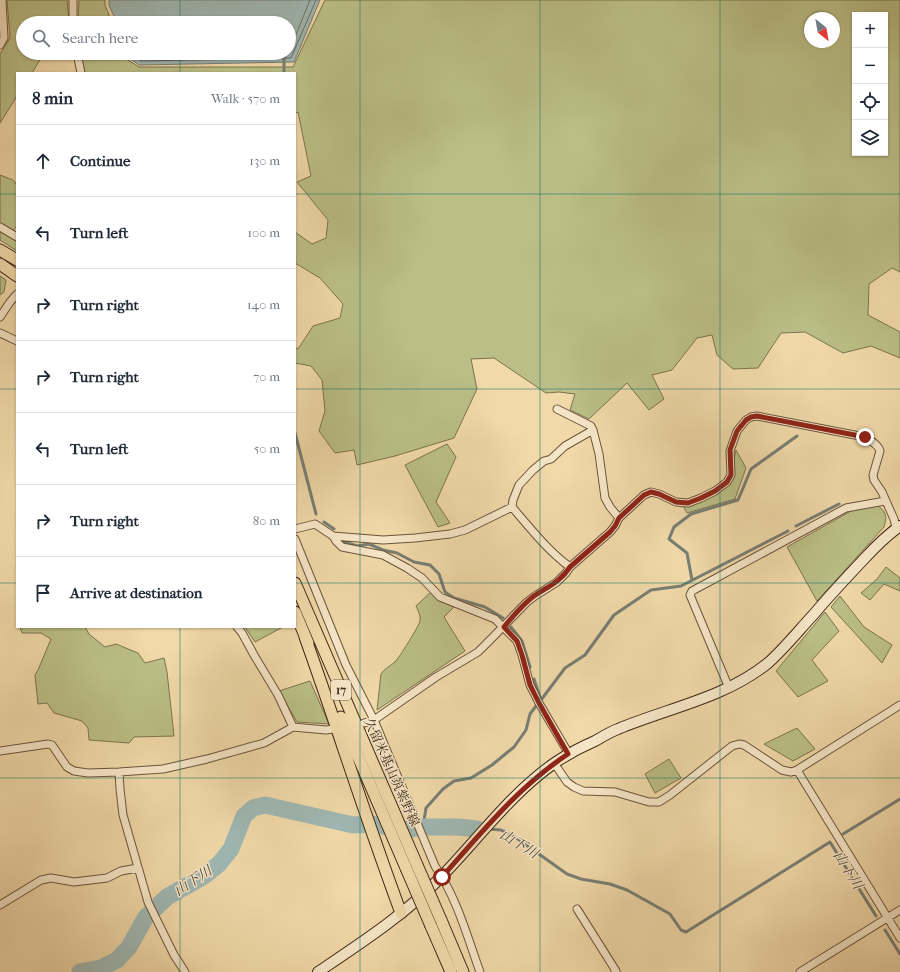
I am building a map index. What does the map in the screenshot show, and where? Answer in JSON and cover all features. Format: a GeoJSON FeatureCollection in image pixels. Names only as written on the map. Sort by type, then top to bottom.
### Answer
{"type":"FeatureCollection","features":[{"type":"Feature","properties":{"kind":"main road"},"geometry":{"type":"LineString","coordinates":[[0,250],[16,259]]}},
{"type":"Feature","properties":{"kind":"main road"},"geometry":{"type":"LineString","coordinates":[[0,264],[16,275]]}},
{"type":"Feature","properties":{"kind":"main road","name":"久留米基山筑紫野線"},"geometry":{"type":"LineString","coordinates":[[296,585],[463,972]]}},
{"type":"Feature","properties":{"kind":"main road","name":"17"},"geometry":{"type":"LineString","coordinates":[[296,614],[451,972]]}},
{"type":"Feature","properties":{"kind":"main road"},"geometry":{"type":"LineString","coordinates":[[305,637],[378,852],[401,913]]}},
{"type":"Feature","properties":{"kind":"street"},"geometry":{"type":"LineString","coordinates":[[0,45],[4,38],[2,0]]}},
{"type":"Feature","properties":{"kind":"street"},"geometry":{"type":"LineString","coordinates":[[72,0],[73,16]]}},
{"type":"Feature","properties":{"kind":"street"},"geometry":{"type":"LineString","coordinates":[[79,60],[82,72]]}},
{"type":"Feature","properties":{"kind":"street"},"geometry":{"type":"LineString","coordinates":[[0,227],[16,236]]}},
{"type":"Feature","properties":{"kind":"street"},"geometry":{"type":"LineString","coordinates":[[0,317],[16,295]]}},
{"type":"Feature","properties":{"kind":"street"},"geometry":{"type":"LineString","coordinates":[[0,333],[16,341]]}},
{"type":"Feature","properties":{"kind":"street"},"geometry":{"type":"LineString","coordinates":[[557,409],[591,426],[594,430],[605,498],[619,518]]}},
{"type":"Feature","properties":{"kind":"street"},"geometry":{"type":"LineString","coordinates":[[318,972],[350,951],[401,913],[442,877],[490,822],[526,787],[568,754],[617,729],[729,688],[750,676],[787,645],[837,587],[874,548],[898,527],[882,492],[874,480],[880,451],[879,448],[875,443],[865,437],[757,416],[751,417],[746,420],[737,431],[730,450],[731,475],[727,482],[715,491],[688,503],[676,502],[651,492],[644,495],[619,518],[610,532],[570,567],[566,574],[557,582],[527,602],[478,652],[436,677],[374,720],[364,723]]}},
{"type":"Feature","properties":{"kind":"street"},"geometry":{"type":"LineString","coordinates":[[570,567],[536,535],[512,507],[512,500],[519,486],[533,470],[565,446],[594,430]]}},
{"type":"Feature","properties":{"kind":"street"},"geometry":{"type":"LineString","coordinates":[[729,688],[690,595],[692,592],[846,508],[885,501]]}},
{"type":"Feature","properties":{"kind":"street"},"geometry":{"type":"LineString","coordinates":[[333,536],[383,540],[450,534],[465,530],[512,507]]}},
{"type":"Feature","properties":{"kind":"street"},"geometry":{"type":"LineString","coordinates":[[296,529],[315,524],[333,536],[342,547],[383,555],[401,564],[422,578],[440,597],[495,619],[517,641],[530,685],[568,754]]}},
{"type":"Feature","properties":{"kind":"street"},"geometry":{"type":"LineString","coordinates":[[296,541],[346,666],[374,720],[435,866],[456,905],[480,972]]}},
{"type":"Feature","properties":{"kind":"street"},"geometry":{"type":"LineString","coordinates":[[238,628],[278,695],[293,727]]}},
{"type":"Feature","properties":{"kind":"street"},"geometry":{"type":"LineString","coordinates":[[554,764],[567,782],[583,791],[615,792],[649,802],[659,802],[732,746],[739,744],[744,745],[782,770],[791,772],[797,770],[900,705]]}},
{"type":"Feature","properties":{"kind":"street"},"geometry":{"type":"LineString","coordinates":[[0,751],[48,744],[52,745],[67,767],[74,771],[88,774],[119,772],[162,769],[207,759],[264,743],[293,727],[326,730],[333,729]]}},
{"type":"Feature","properties":{"kind":"street"},"geometry":{"type":"LineString","coordinates":[[797,770],[900,938]]}},
{"type":"Feature","properties":{"kind":"street"},"geometry":{"type":"LineString","coordinates":[[119,772],[123,815],[148,902],[174,955],[185,972]]}},
{"type":"Feature","properties":{"kind":"street"},"geometry":{"type":"LineString","coordinates":[[0,906],[41,880],[52,878],[74,882],[107,878],[121,871],[138,868]]}},
{"type":"Feature","properties":{"kind":"street"},"geometry":{"type":"LineString","coordinates":[[578,909],[616,971],[614,972]]}},
{"type":"Feature","properties":{"kind":"street"},"geometry":{"type":"LineString","coordinates":[[800,972],[900,910]]}},
{"type":"Feature","properties":{"kind":"green space"},"geometry":{"type":"Polygon","coordinates":[[[7,0],[67,0],[68,16],[16,16],[16,60],[40,60],[33,72],[16,72],[16,98],[0,123],[0,54],[10,38],[7,0]]]}},
{"type":"Feature","properties":{"kind":"green space"},"geometry":{"type":"Polygon","coordinates":[[[79,0],[105,0],[105,5],[109,16],[78,16],[79,0]]]}},
{"type":"Feature","properties":{"kind":"green space"},"geometry":{"type":"Polygon","coordinates":[[[325,0],[900,0],[900,272],[892,268],[869,284],[868,315],[900,332],[900,358],[871,346],[843,353],[805,332],[781,333],[758,368],[733,369],[717,355],[712,335],[697,338],[672,370],[652,375],[664,399],[649,410],[627,383],[589,419],[570,410],[575,394],[559,392],[546,393],[494,358],[471,359],[477,389],[454,438],[395,456],[357,465],[354,450],[335,453],[319,431],[325,411],[322,380],[311,366],[296,363],[296,348],[298,349],[313,326],[340,318],[343,304],[320,278],[296,264],[296,233],[312,244],[326,238],[328,220],[297,182],[311,176],[298,112],[296,113],[296,72],[85,72],[82,60],[128,60],[139,67],[293,67],[325,0]]]}},
{"type":"Feature","properties":{"kind":"green space"},"geometry":{"type":"Polygon","coordinates":[[[0,175],[13,180],[16,184],[16,227],[9,235],[16,240],[16,250],[0,240],[0,175]]]}},
{"type":"Feature","properties":{"kind":"green space"},"geometry":{"type":"Polygon","coordinates":[[[0,276],[6,280],[4,292],[0,295],[0,276]]]}},
{"type":"Feature","properties":{"kind":"green space"},"geometry":{"type":"Polygon","coordinates":[[[447,444],[456,457],[436,502],[450,523],[438,527],[405,465],[447,444]]]}},
{"type":"Feature","properties":{"kind":"green space"},"geometry":{"type":"Polygon","coordinates":[[[736,450],[746,468],[735,499],[687,513],[683,506],[704,500],[729,485],[736,450]]]}},
{"type":"Feature","properties":{"kind":"green space"},"geometry":{"type":"Polygon","coordinates":[[[876,505],[885,514],[886,520],[884,527],[817,601],[787,547],[851,511],[876,505]]]}},
{"type":"Feature","properties":{"kind":"green space"},"geometry":{"type":"Polygon","coordinates":[[[886,567],[900,578],[900,591],[884,584],[870,600],[861,593],[877,579],[886,567]]]}},
{"type":"Feature","properties":{"kind":"green space"},"geometry":{"type":"Polygon","coordinates":[[[431,592],[454,607],[444,617],[465,651],[377,710],[381,674],[395,662],[409,642],[420,621],[420,615],[416,606],[431,592]]]}},
{"type":"Feature","properties":{"kind":"green space"},"geometry":{"type":"Polygon","coordinates":[[[840,596],[864,627],[892,645],[882,663],[831,607],[840,596]]]}},
{"type":"Feature","properties":{"kind":"green space"},"geometry":{"type":"Polygon","coordinates":[[[825,612],[839,631],[812,660],[828,681],[798,697],[776,671],[825,612]]]}},
{"type":"Feature","properties":{"kind":"green space"},"geometry":{"type":"Polygon","coordinates":[[[20,628],[86,628],[89,634],[105,647],[116,644],[138,653],[145,663],[164,658],[174,736],[134,737],[129,743],[89,740],[88,728],[82,721],[54,713],[47,703],[38,704],[35,675],[51,639],[41,633],[22,633],[20,628]]]}},
{"type":"Feature","properties":{"kind":"green space"},"geometry":{"type":"Polygon","coordinates":[[[246,628],[281,628],[255,642],[246,628]]]}},
{"type":"Feature","properties":{"kind":"green space"},"geometry":{"type":"Polygon","coordinates":[[[310,681],[329,724],[297,722],[279,691],[310,681]]]}},
{"type":"Feature","properties":{"kind":"green space"},"geometry":{"type":"Polygon","coordinates":[[[797,728],[815,749],[793,761],[764,744],[797,728]]]}},
{"type":"Feature","properties":{"kind":"green space"},"geometry":{"type":"Polygon","coordinates":[[[669,759],[681,778],[655,793],[645,774],[669,759]]]}},
{"type":"Feature","properties":{"kind":"water"},"geometry":{"type":"Polygon","coordinates":[[[109,0],[320,0],[296,57],[296,16],[114,16],[109,5],[109,0]]]}},
{"type":"Feature","properties":{"kind":"water"},"geometry":{"type":"Polygon","coordinates":[[[132,60],[295,60],[294,62],[139,65],[132,60]]]}},
{"type":"Feature","properties":{"kind":"waterway"},"geometry":{"type":"LineString","coordinates":[[284,60],[284,72]]}},
{"type":"Feature","properties":{"kind":"waterway"},"geometry":{"type":"LineString","coordinates":[[692,580],[687,553],[669,539],[674,527],[691,514],[738,500],[751,469],[797,436]]}},
{"type":"Feature","properties":{"kind":"waterway"},"geometry":{"type":"LineString","coordinates":[[296,437],[316,514]]}},
{"type":"Feature","properties":{"kind":"waterway"},"geometry":{"type":"LineString","coordinates":[[796,526],[839,504]]}},
{"type":"Feature","properties":{"kind":"waterway"},"geometry":{"type":"LineString","coordinates":[[324,522],[334,529]]}},
{"type":"Feature","properties":{"kind":"waterway"},"geometry":{"type":"LineString","coordinates":[[541,700],[565,668],[585,655],[614,615],[651,590],[681,586],[788,531]]}},
{"type":"Feature","properties":{"kind":"waterway"},"geometry":{"type":"LineString","coordinates":[[342,541],[357,546],[369,544],[383,550],[397,553],[414,562],[430,565],[439,574],[445,592],[454,598],[485,607],[503,618]]}},
{"type":"Feature","properties":{"kind":"waterway"},"geometry":{"type":"LineString","coordinates":[[511,627],[522,641],[530,667]]}},
{"type":"Feature","properties":{"kind":"waterway"},"geometry":{"type":"LineString","coordinates":[[534,679],[541,700]]}},
{"type":"Feature","properties":{"kind":"waterway"},"geometry":{"type":"LineString","coordinates":[[423,827],[426,808],[443,789],[454,781],[471,778],[492,765],[514,747],[526,730],[530,714],[536,706]]}},
{"type":"Feature","properties":{"kind":"waterway"},"geometry":{"type":"LineString","coordinates":[[843,834],[900,799]]}},
{"type":"Feature","properties":{"kind":"waterway","name":"山下川"},"geometry":{"type":"LineString","coordinates":[[80,972],[101,968],[117,960],[129,947],[146,917],[167,897],[204,876],[219,864],[231,849],[244,816],[253,808],[265,805],[353,825],[372,824],[403,830],[423,827],[459,827],[477,829]]}},
{"type":"Feature","properties":{"kind":"waterway","name":"山下川"},"geometry":{"type":"LineString","coordinates":[[488,829],[501,830],[515,837],[567,874],[581,879],[610,884],[627,890],[670,914],[681,930],[686,932],[830,842],[876,916]]}},
{"type":"Feature","properties":{"kind":"waterway","name":"山下川"},"geometry":{"type":"LineString","coordinates":[[885,930],[900,954]]}},
{"type":"Feature","properties":{"kind":"route"},"geometry":{"type":"LineString","coordinates":[[442,877],[490,822],[526,787],[568,754],[530,685],[517,641],[504,627],[513,616],[527,602],[557,582],[566,574],[570,567],[610,532],[619,518],[644,495],[651,492],[676,502],[688,503],[715,491],[727,482],[731,475],[730,450],[737,431],[746,420],[751,417],[757,416],[865,437]]}}]}
